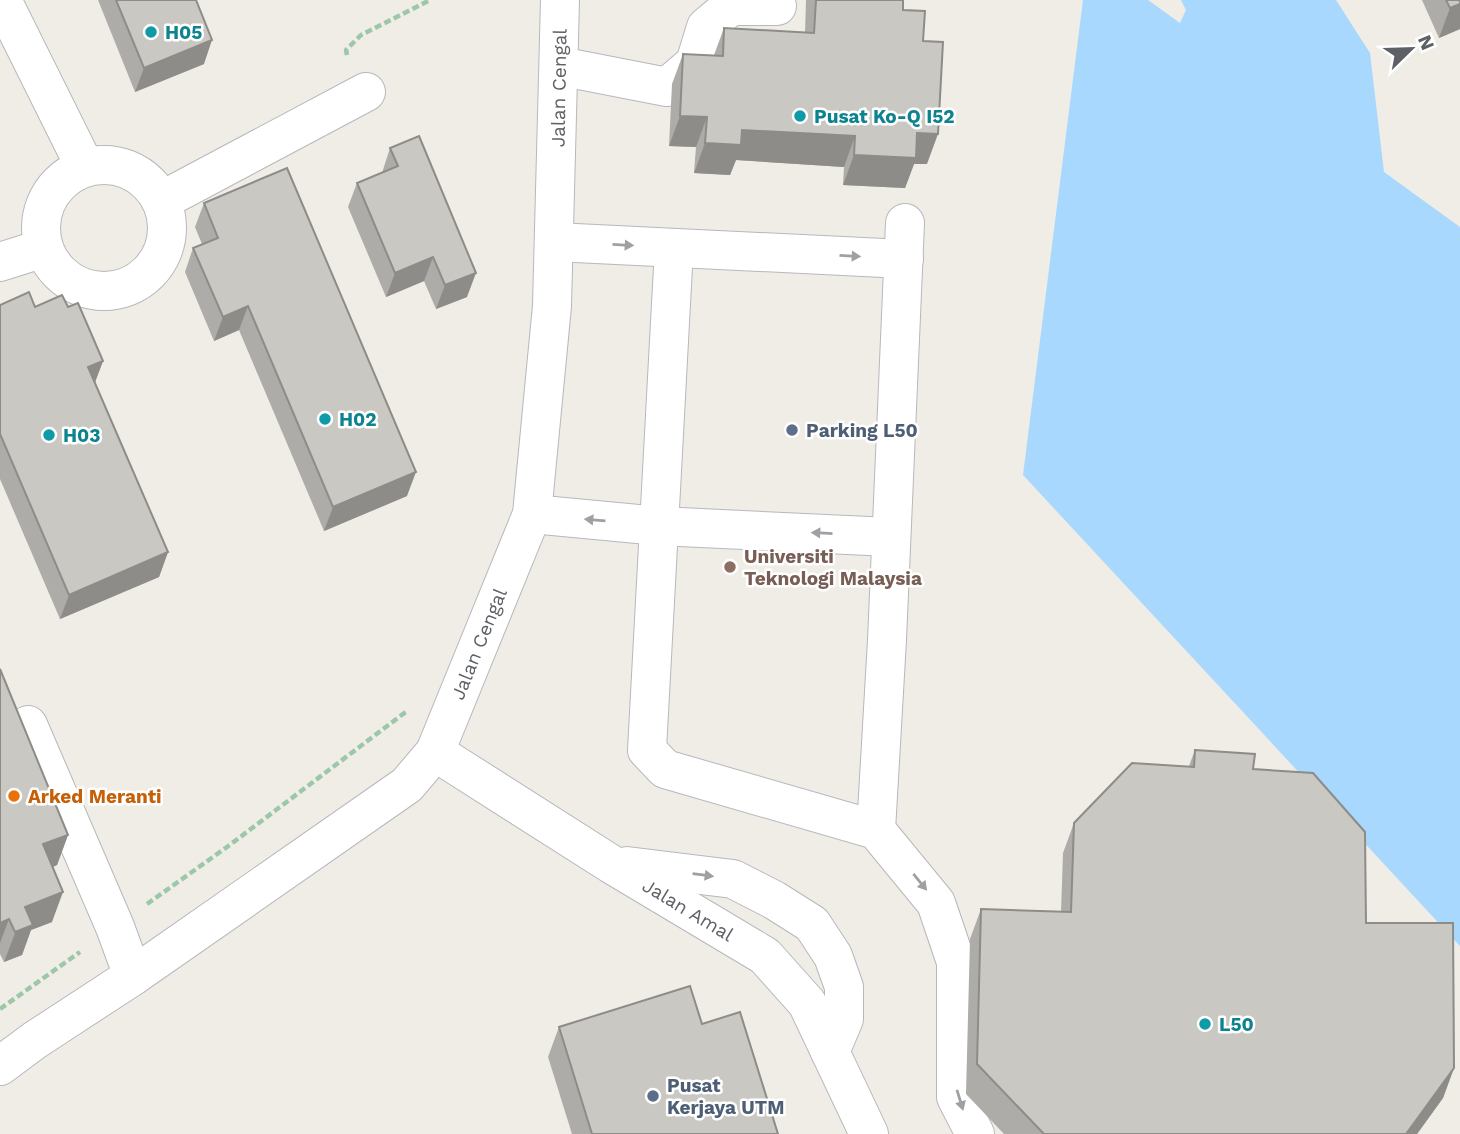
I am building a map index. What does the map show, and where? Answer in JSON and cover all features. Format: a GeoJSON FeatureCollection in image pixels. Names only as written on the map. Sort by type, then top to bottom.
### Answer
{"type":"FeatureCollection","features":[{"type":"Feature","properties":{"kind":"street"},"geometry":{"type":"LineString","coordinates":[[2,0],[85,167]]}},
{"type":"Feature","properties":{"kind":"street","name":"Jalan Cengal"},"geometry":{"type":"LineString","coordinates":[[0,1066],[407,785],[435,752],[532,514],[552,306],[560,0]]}},
{"type":"Feature","properties":{"kind":"street"},"geometry":{"type":"LineString","coordinates":[[559,66],[667,87],[695,63],[706,27],[731,6],[777,6]]}},
{"type":"Feature","properties":{"kind":"street"},"geometry":{"type":"LineString","coordinates":[[161,201],[366,92]]}},
{"type":"Feature","properties":{"kind":"street"},"geometry":{"type":"LineString","coordinates":[[103,164],[121,167],[137,174],[151,186],[161,201],[167,221],[166,242],[159,261],[145,277],[128,288],[107,292],[86,290],[68,281],[53,267],[44,248],[40,228],[43,208],[52,190],[67,176],[85,167],[103,164]]}},
{"type":"Feature","properties":{"kind":"street"},"geometry":{"type":"LineString","coordinates":[[555,242],[674,248],[904,241],[876,830]]}},
{"type":"Feature","properties":{"kind":"street"},"geometry":{"type":"LineString","coordinates":[[0,262],[44,248]]}},
{"type":"Feature","properties":{"kind":"street"},"geometry":{"type":"LineString","coordinates":[[674,248],[647,750],[665,769],[876,830],[936,903],[956,962],[957,1097],[975,1134]]}},
{"type":"Feature","properties":{"kind":"street"},"geometry":{"type":"LineString","coordinates":[[532,514],[659,526],[890,537]]}},
{"type":"Feature","properties":{"kind":"street"},"geometry":{"type":"LineString","coordinates":[[28,725],[134,975]]}},
{"type":"Feature","properties":{"kind":"street","name":"Jalan Amal"},"geometry":{"type":"LineString","coordinates":[[435,752],[611,864],[765,956],[807,1003],[869,1134]]}},
{"type":"Feature","properties":{"kind":"street"},"geometry":{"type":"LineString","coordinates":[[611,864],[733,878],[812,924],[833,956],[844,987],[844,1019],[830,1052]]}},
{"type":"Feature","properties":{"kind":"path"},"geometry":{"type":"LineString","coordinates":[[366,92],[348,70],[346,50],[361,35],[430,0]]}},
{"type":"Feature","properties":{"kind":"path"},"geometry":{"type":"LineString","coordinates":[[0,1009],[237,839],[408,711]]}},
{"type":"Feature","properties":{"kind":"water"},"geometry":{"type":"Polygon","coordinates":[[[1083,0],[1148,0],[1180,23],[1186,10],[1181,0],[1336,0],[1370,53],[1384,172],[1460,227],[1460,946],[1023,475],[1083,0]]]}},
{"type":"Feature","properties":{"kind":"building"},"geometry":{"type":"Polygon","coordinates":[[[116,0],[196,0],[212,40],[144,68],[116,0]]]}},
{"type":"Feature","properties":{"kind":"building","name":"Pusat Ko-Q I52"},"geometry":{"type":"Polygon","coordinates":[[[816,0],[903,0],[903,10],[925,11],[923,41],[943,42],[938,134],[917,133],[916,158],[854,155],[855,136],[742,130],[741,145],[705,143],[707,117],[680,116],[683,54],[723,56],[724,28],[814,33],[816,0]]]}},
{"type":"Feature","properties":{"kind":"building"},"geometry":{"type":"Polygon","coordinates":[[[1446,0],[1460,0],[1460,4],[1450,8],[1446,0]]]}},
{"type":"Feature","properties":{"kind":"building"},"geometry":{"type":"Polygon","coordinates":[[[419,136],[476,273],[445,285],[433,257],[395,273],[357,183],[398,166],[390,148],[419,136]]]}},
{"type":"Feature","properties":{"kind":"building","name":"H02"},"geometry":{"type":"Polygon","coordinates":[[[287,168],[416,472],[333,507],[248,306],[223,317],[193,248],[218,238],[204,203],[287,168]]]}},
{"type":"Feature","properties":{"kind":"building","name":"H03"},"geometry":{"type":"Polygon","coordinates":[[[29,292],[35,307],[62,295],[68,307],[78,303],[103,361],[88,367],[168,552],[69,595],[0,434],[0,305],[29,292]]]}},
{"type":"Feature","properties":{"kind":"building","name":"Arked Meranti"},"geometry":{"type":"Polygon","coordinates":[[[0,669],[68,835],[43,844],[63,892],[25,907],[33,925],[15,932],[9,919],[0,923],[0,669]]]}},
{"type":"Feature","properties":{"kind":"building","name":"L50"},"geometry":{"type":"Polygon","coordinates":[[[1195,750],[1255,754],[1253,769],[1313,773],[1365,832],[1366,923],[1453,923],[1454,1068],[1406,1134],[1044,1134],[977,1064],[981,909],[1071,912],[1074,823],[1132,763],[1194,767],[1195,750]]]}},
{"type":"Feature","properties":{"kind":"building","name":"Pusat Kerjaya UTM"},"geometry":{"type":"Polygon","coordinates":[[[690,986],[702,1024],[740,1012],[778,1134],[592,1134],[559,1027],[690,986]]]}},
{"type":"Feature","properties":{"kind":"place","name":"H05"},"geometry":{"type":"Point","coordinates":[151,32]}},
{"type":"Feature","properties":{"kind":"place","name":"Pusat Ko-Q I52"},"geometry":{"type":"Point","coordinates":[800,116]}},
{"type":"Feature","properties":{"kind":"place","name":"H02"},"geometry":{"type":"Point","coordinates":[325,419]}},
{"type":"Feature","properties":{"kind":"place","name":"Parking L50"},"geometry":{"type":"Point","coordinates":[792,430]}},
{"type":"Feature","properties":{"kind":"place","name":"H03"},"geometry":{"type":"Point","coordinates":[49,435]}},
{"type":"Feature","properties":{"kind":"place","name":"Universiti Teknologi Malaysia"},"geometry":{"type":"Point","coordinates":[730,567]}},
{"type":"Feature","properties":{"kind":"place","name":"Arked Meranti"},"geometry":{"type":"Point","coordinates":[14,796]}},
{"type":"Feature","properties":{"kind":"place","name":"L50"},"geometry":{"type":"Point","coordinates":[1205,1024]}},
{"type":"Feature","properties":{"kind":"place","name":"Pusat Kerjaya UTM"},"geometry":{"type":"Point","coordinates":[653,1096]}}]}
